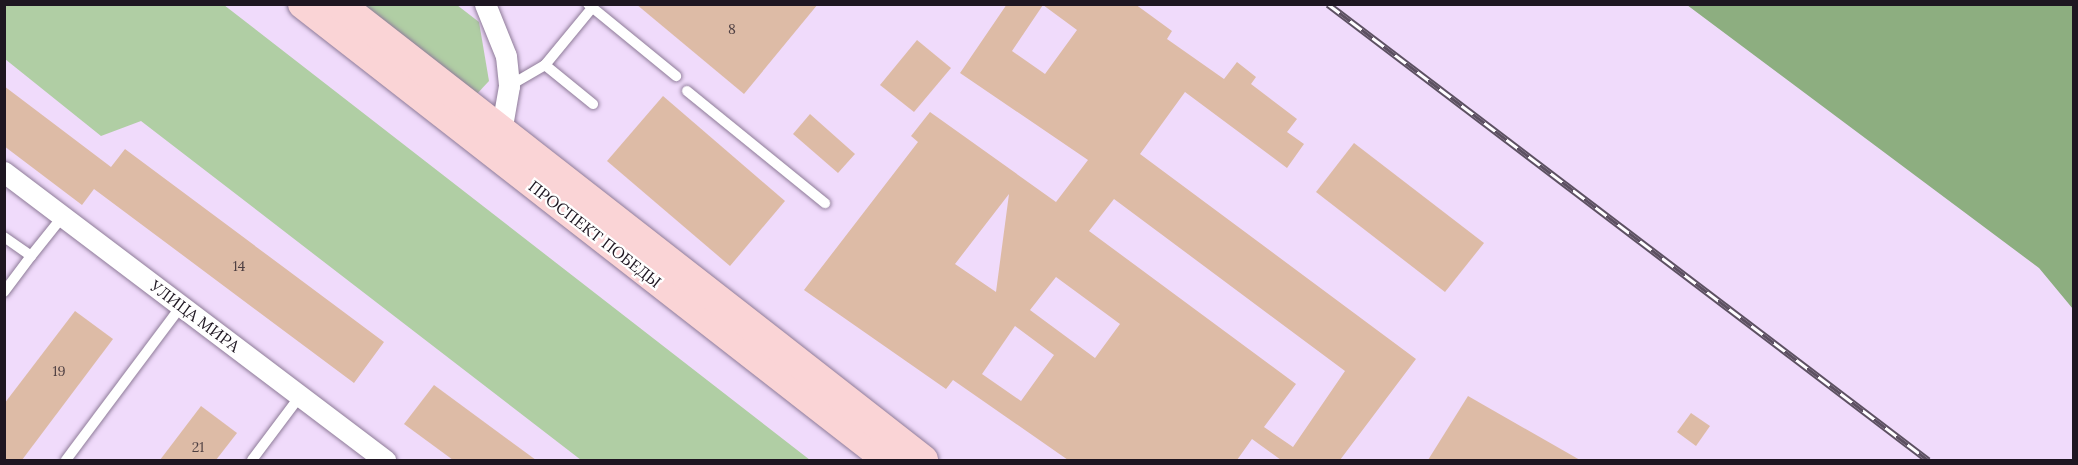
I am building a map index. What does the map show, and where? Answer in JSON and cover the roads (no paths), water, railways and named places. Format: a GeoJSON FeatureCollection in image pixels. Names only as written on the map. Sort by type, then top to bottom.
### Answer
{"type":"FeatureCollection","features":[{"type":"Feature","properties":{"kind":"main road","name":"ПРОСПЕКТ ПОБЕДЫ"},"geometry":{"type":"LineString","coordinates":[[303,4],[494,140],[923,460]]}},
{"type":"Feature","properties":{"kind":"main road","name":"ПРОСПЕКТ ПОБЕДЫ"},"geometry":{"type":"LineString","coordinates":[[339,4],[494,140],[888,460]]}},
{"type":"Feature","properties":{"kind":"street"},"geometry":{"type":"LineString","coordinates":[[485,4],[506,56],[509,86],[494,140]]}},
{"type":"Feature","properties":{"kind":"street","name":"УЛИЦА МИРА"},"geometry":{"type":"LineString","coordinates":[[4,172],[385,460]]}},
{"type":"Feature","properties":{"kind":"lane"},"geometry":{"type":"LineString","coordinates":[[509,86],[545,65],[590,6],[676,76]]}},
{"type":"Feature","properties":{"kind":"lane"},"geometry":{"type":"LineString","coordinates":[[545,65],[593,104]]}},
{"type":"Feature","properties":{"kind":"lane"},"geometry":{"type":"LineString","coordinates":[[687,91],[825,203]]}},
{"type":"Feature","properties":{"kind":"lane"},"geometry":{"type":"LineString","coordinates":[[4,292],[63,216]]}},
{"type":"Feature","properties":{"kind":"lane"},"geometry":{"type":"LineString","coordinates":[[4,237],[31,256]]}},
{"type":"Feature","properties":{"kind":"lane"},"geometry":{"type":"LineString","coordinates":[[66,460],[181,306]]}},
{"type":"Feature","properties":{"kind":"lane"},"geometry":{"type":"LineString","coordinates":[[252,460],[300,396]]}},
{"type":"Feature","properties":{"kind":"railway"},"geometry":{"type":"LineString","coordinates":[[1328,4],[1928,460]]}}]}
